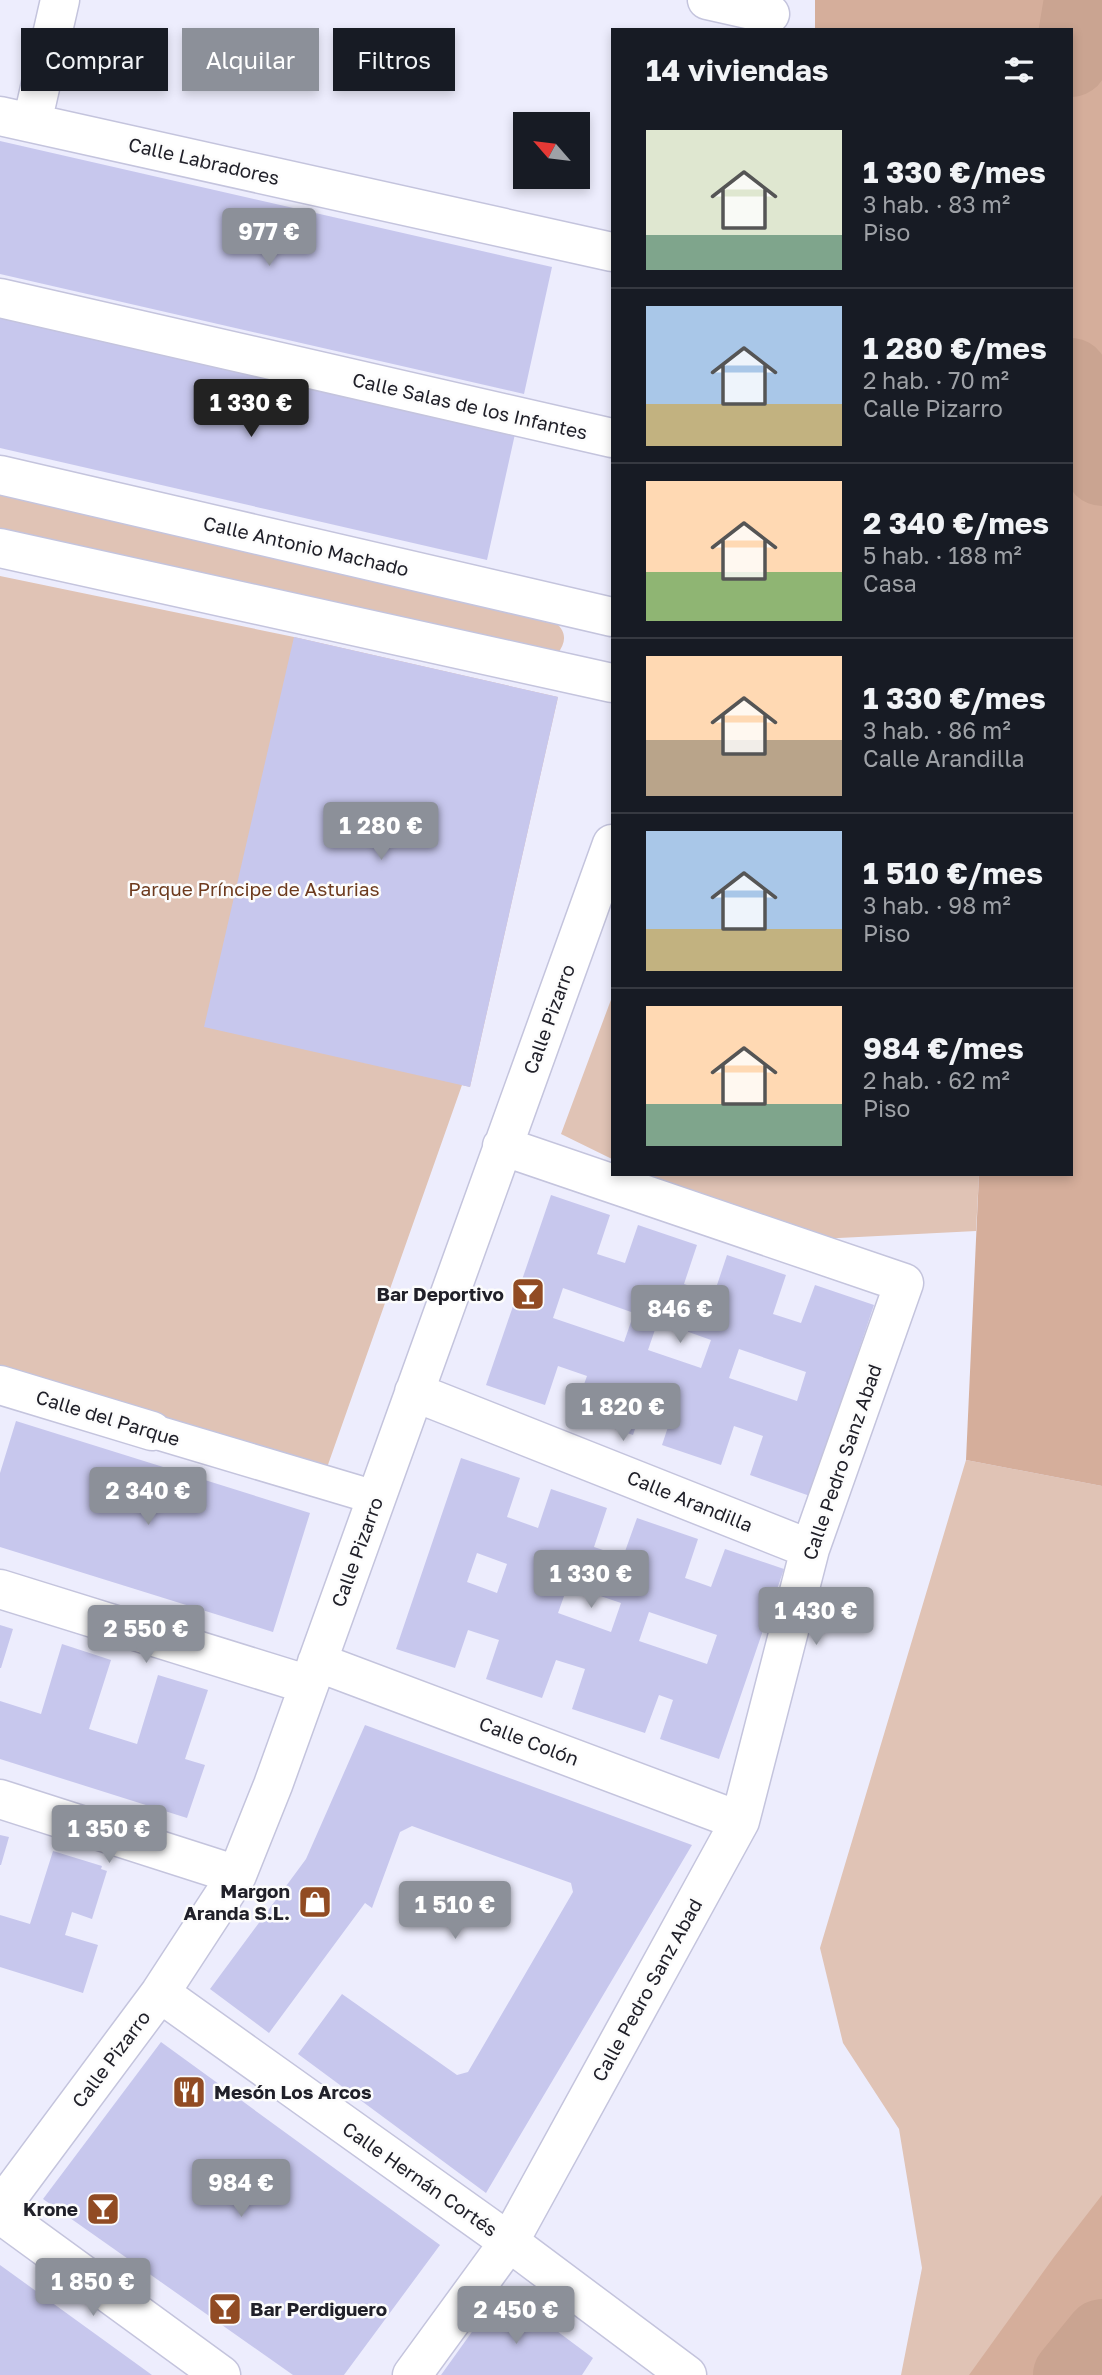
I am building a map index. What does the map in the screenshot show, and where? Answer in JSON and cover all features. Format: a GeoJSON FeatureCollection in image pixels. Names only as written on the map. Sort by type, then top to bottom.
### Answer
{"type":"FeatureCollection","features":[{"type":"Feature","properties":{"kind":"street"},"geometry":{"type":"LineString","coordinates":[[16,119],[60,0]]}},
{"type":"Feature","properties":{"kind":"street"},"geometry":{"type":"LineString","coordinates":[[707,0],[770,15]]}},
{"type":"Feature","properties":{"kind":"street","name":"Calle Labradores"},"geometry":{"type":"LineString","coordinates":[[16,119],[611,252]]}},
{"type":"Feature","properties":{"kind":"street","name":"Calle Salas de los Infantes"},"geometry":{"type":"LineString","coordinates":[[0,298],[611,438]]}},
{"type":"Feature","properties":{"kind":"street","name":"Calle Antonio Machado"},"geometry":{"type":"LineString","coordinates":[[0,475],[611,617]]}},
{"type":"Feature","properties":{"kind":"street"},"geometry":{"type":"LineString","coordinates":[[0,548],[611,683]]}},
{"type":"Feature","properties":{"kind":"street","name":"Calle Pizarro"},"geometry":{"type":"LineString","coordinates":[[0,2208],[160,1993],[237,1875],[377,1498],[611,847]]}},
{"type":"Feature","properties":{"kind":"street","name":"Calle Pedro Sanz Abad"},"geometry":{"type":"LineString","coordinates":[[412,2375],[509,2242],[740,1821],[810,1549],[904,1283],[502,1146]]}},
{"type":"Feature","properties":{"kind":"street","name":"Calle del Parque"},"geometry":{"type":"LineString","coordinates":[[0,1385],[377,1498]]}},
{"type":"Feature","properties":{"kind":"street","name":"Calle Arandilla"},"geometry":{"type":"LineString","coordinates":[[414,1392],[810,1549]]}},
{"type":"Feature","properties":{"kind":"street","name":"Calle Colón"},"geometry":{"type":"LineString","coordinates":[[0,1589],[313,1673],[740,1821]]}},
{"type":"Feature","properties":{"kind":"street"},"geometry":{"type":"LineString","coordinates":[[0,1799],[237,1875]]}},
{"type":"Feature","properties":{"kind":"street","name":"Calle Hernán Cortés"},"geometry":{"type":"LineString","coordinates":[[160,1993],[509,2242]]}},
{"type":"Feature","properties":{"kind":"street"},"geometry":{"type":"LineString","coordinates":[[0,2214],[221,2375]]}},
{"type":"Feature","properties":{"kind":"street"},"geometry":{"type":"LineString","coordinates":[[509,2242],[676,2372]]}},
{"type":"Feature","properties":{"kind":"green space"},"geometry":{"type":"Polygon","coordinates":[[[0,495],[552,620],[563,631],[563,644],[557,654],[0,533],[0,495]]]}},
{"type":"Feature","properties":{"kind":"green space","name":"Parque Príncipe de Asturias"},"geometry":{"type":"Polygon","coordinates":[[[0,576],[294,637],[558,697],[470,1087],[462,1085],[324,1476],[0,1373],[0,576]]]}},
{"type":"Feature","properties":{"kind":"green space"},"geometry":{"type":"Polygon","coordinates":[[[611,1000],[611,1159],[561,1134],[611,1000]]]}},
{"type":"Feature","properties":{"kind":"green space"},"geometry":{"type":"Polygon","coordinates":[[[648,1176],[979,1176],[976,1231],[780,1241],[648,1176]]]}},
{"type":"Feature","properties":{"kind":"green space"},"geometry":{"type":"Polygon","coordinates":[[[966,1460],[1102,1486],[1102,2206],[974,2375],[901,2375],[922,2268],[899,2129],[843,2043],[820,1948],[966,1460]]]}},
{"type":"Feature","properties":{"kind":"shaded area"},"geometry":{"type":"Polygon","coordinates":[[[815,0],[1102,0],[1102,1486],[966,1460],[979,1176],[1073,1176],[1073,28],[815,28],[815,0]]]}},
{"type":"Feature","properties":{"kind":"shaded area"},"geometry":{"type":"Polygon","coordinates":[[[1102,2195],[1102,2375],[969,2375],[1054,2257],[1102,2195]]]}},
{"type":"Feature","properties":{"kind":"building"},"geometry":{"type":"Polygon","coordinates":[[[0,141],[552,267],[524,394],[0,274],[0,141]]]}},
{"type":"Feature","properties":{"kind":"building"},"geometry":{"type":"Polygon","coordinates":[[[0,316],[515,434],[487,560],[0,448],[0,316]]]}},
{"type":"Feature","properties":{"kind":"building"},"geometry":{"type":"Polygon","coordinates":[[[294,637],[558,697],[470,1087],[204,1027],[294,637]]]}},
{"type":"Feature","properties":{"kind":"building"},"geometry":{"type":"Polygon","coordinates":[[[551,1195],[610,1215],[597,1254],[625,1263],[638,1225],[697,1245],[684,1284],[714,1294],[727,1255],[786,1275],[773,1314],[801,1323],[815,1285],[874,1305],[810,1496],[750,1475],[763,1436],[734,1426],[721,1465],[662,1445],[675,1406],[646,1396],[633,1435],[573,1415],[587,1376],[558,1366],[545,1405],[486,1385],[551,1195]],[[563,1288],[553,1318],[624,1342],[634,1313],[563,1288]],[[658,1321],[648,1350],[701,1368],[711,1340],[658,1321]],[[739,1349],[729,1378],[797,1401],[806,1372],[739,1349]]]}},
{"type":"Feature","properties":{"kind":"building"},"geometry":{"type":"Polygon","coordinates":[[[16,1421],[310,1513],[273,1632],[0,1547],[0,1473],[16,1421]]]}},
{"type":"Feature","properties":{"kind":"building"},"geometry":{"type":"Polygon","coordinates":[[[461,1458],[520,1478],[507,1517],[538,1528],[551,1489],[607,1508],[594,1547],[623,1557],[637,1518],[698,1539],[685,1578],[711,1587],[725,1549],[784,1569],[719,1759],[660,1739],[673,1700],[659,1695],[645,1733],[572,1709],[585,1669],[556,1660],[542,1698],[486,1679],[499,1640],[468,1630],[455,1668],[396,1649],[461,1458]],[[477,1553],[467,1582],[497,1593],[507,1564],[477,1553]],[[568,1585],[558,1613],[611,1632],[621,1603],[568,1585]],[[649,1612],[639,1641],[707,1664],[717,1635],[649,1612]]]}},
{"type":"Feature","properties":{"kind":"building"},"geometry":{"type":"Polygon","coordinates":[[[0,1625],[13,1629],[1,1668],[0,1668],[0,1625]]]}},
{"type":"Feature","properties":{"kind":"building"},"geometry":{"type":"Polygon","coordinates":[[[62,1644],[111,1660],[89,1729],[137,1744],[158,1675],[208,1690],[185,1759],[205,1765],[187,1818],[0,1759],[0,1701],[41,1714],[62,1644]]]}},
{"type":"Feature","properties":{"kind":"building"},"geometry":{"type":"Polygon","coordinates":[[[365,1725],[692,1845],[486,2193],[298,2054],[342,1994],[457,2075],[468,2072],[573,1892],[571,1883],[412,1826],[400,1832],[372,1908],[365,1903],[269,2033],[210,1989],[306,1859],[365,1725]]]}},
{"type":"Feature","properties":{"kind":"building"},"geometry":{"type":"Polygon","coordinates":[[[0,1835],[9,1837],[1,1865],[0,1865],[0,1835]]]}},
{"type":"Feature","properties":{"kind":"building"},"geometry":{"type":"Polygon","coordinates":[[[53,1851],[102,1866],[101,1869],[107,1871],[92,1919],[72,1912],[65,1935],[98,1945],[83,1993],[0,1967],[0,1915],[30,1924],[53,1851]]]}},
{"type":"Feature","properties":{"kind":"building"},"geometry":{"type":"Polygon","coordinates":[[[161,2042],[440,2245],[344,2375],[293,2375],[43,2199],[161,2042]]]}},
{"type":"Feature","properties":{"kind":"building"},"geometry":{"type":"Polygon","coordinates":[[[0,2265],[152,2375],[0,2375],[0,2265]]]}},
{"type":"Feature","properties":{"kind":"building"},"geometry":{"type":"Polygon","coordinates":[[[502,2290],[593,2358],[582,2375],[441,2375],[502,2290]]]}},
{"type":"Feature","properties":{"kind":"waterway"},"geometry":{"type":"LineString","coordinates":[[1073,48],[1081,0]]}},
{"type":"Feature","properties":{"kind":"waterway"},"geometry":{"type":"LineString","coordinates":[[1073,382],[1088,436],[1102,469]]}},
{"type":"Feature","properties":{"kind":"waterway"},"geometry":{"type":"LineString","coordinates":[[1070,2375],[1102,2336]]}},
{"type":"Feature","properties":{"kind":"place","name":"Bar Deportivo"},"geometry":{"type":"Point","coordinates":[528,1294]}},
{"type":"Feature","properties":{"kind":"place","name":"Margon Aranda S.L."},"geometry":{"type":"Point","coordinates":[315,1902]}},
{"type":"Feature","properties":{"kind":"place","name":"Mesón Los Arcos"},"geometry":{"type":"Point","coordinates":[189,2092]}},
{"type":"Feature","properties":{"kind":"place","name":"Krone"},"geometry":{"type":"Point","coordinates":[103,2209]}},
{"type":"Feature","properties":{"kind":"place","name":"Bar Perdiguero"},"geometry":{"type":"Point","coordinates":[225,2309]}}]}
